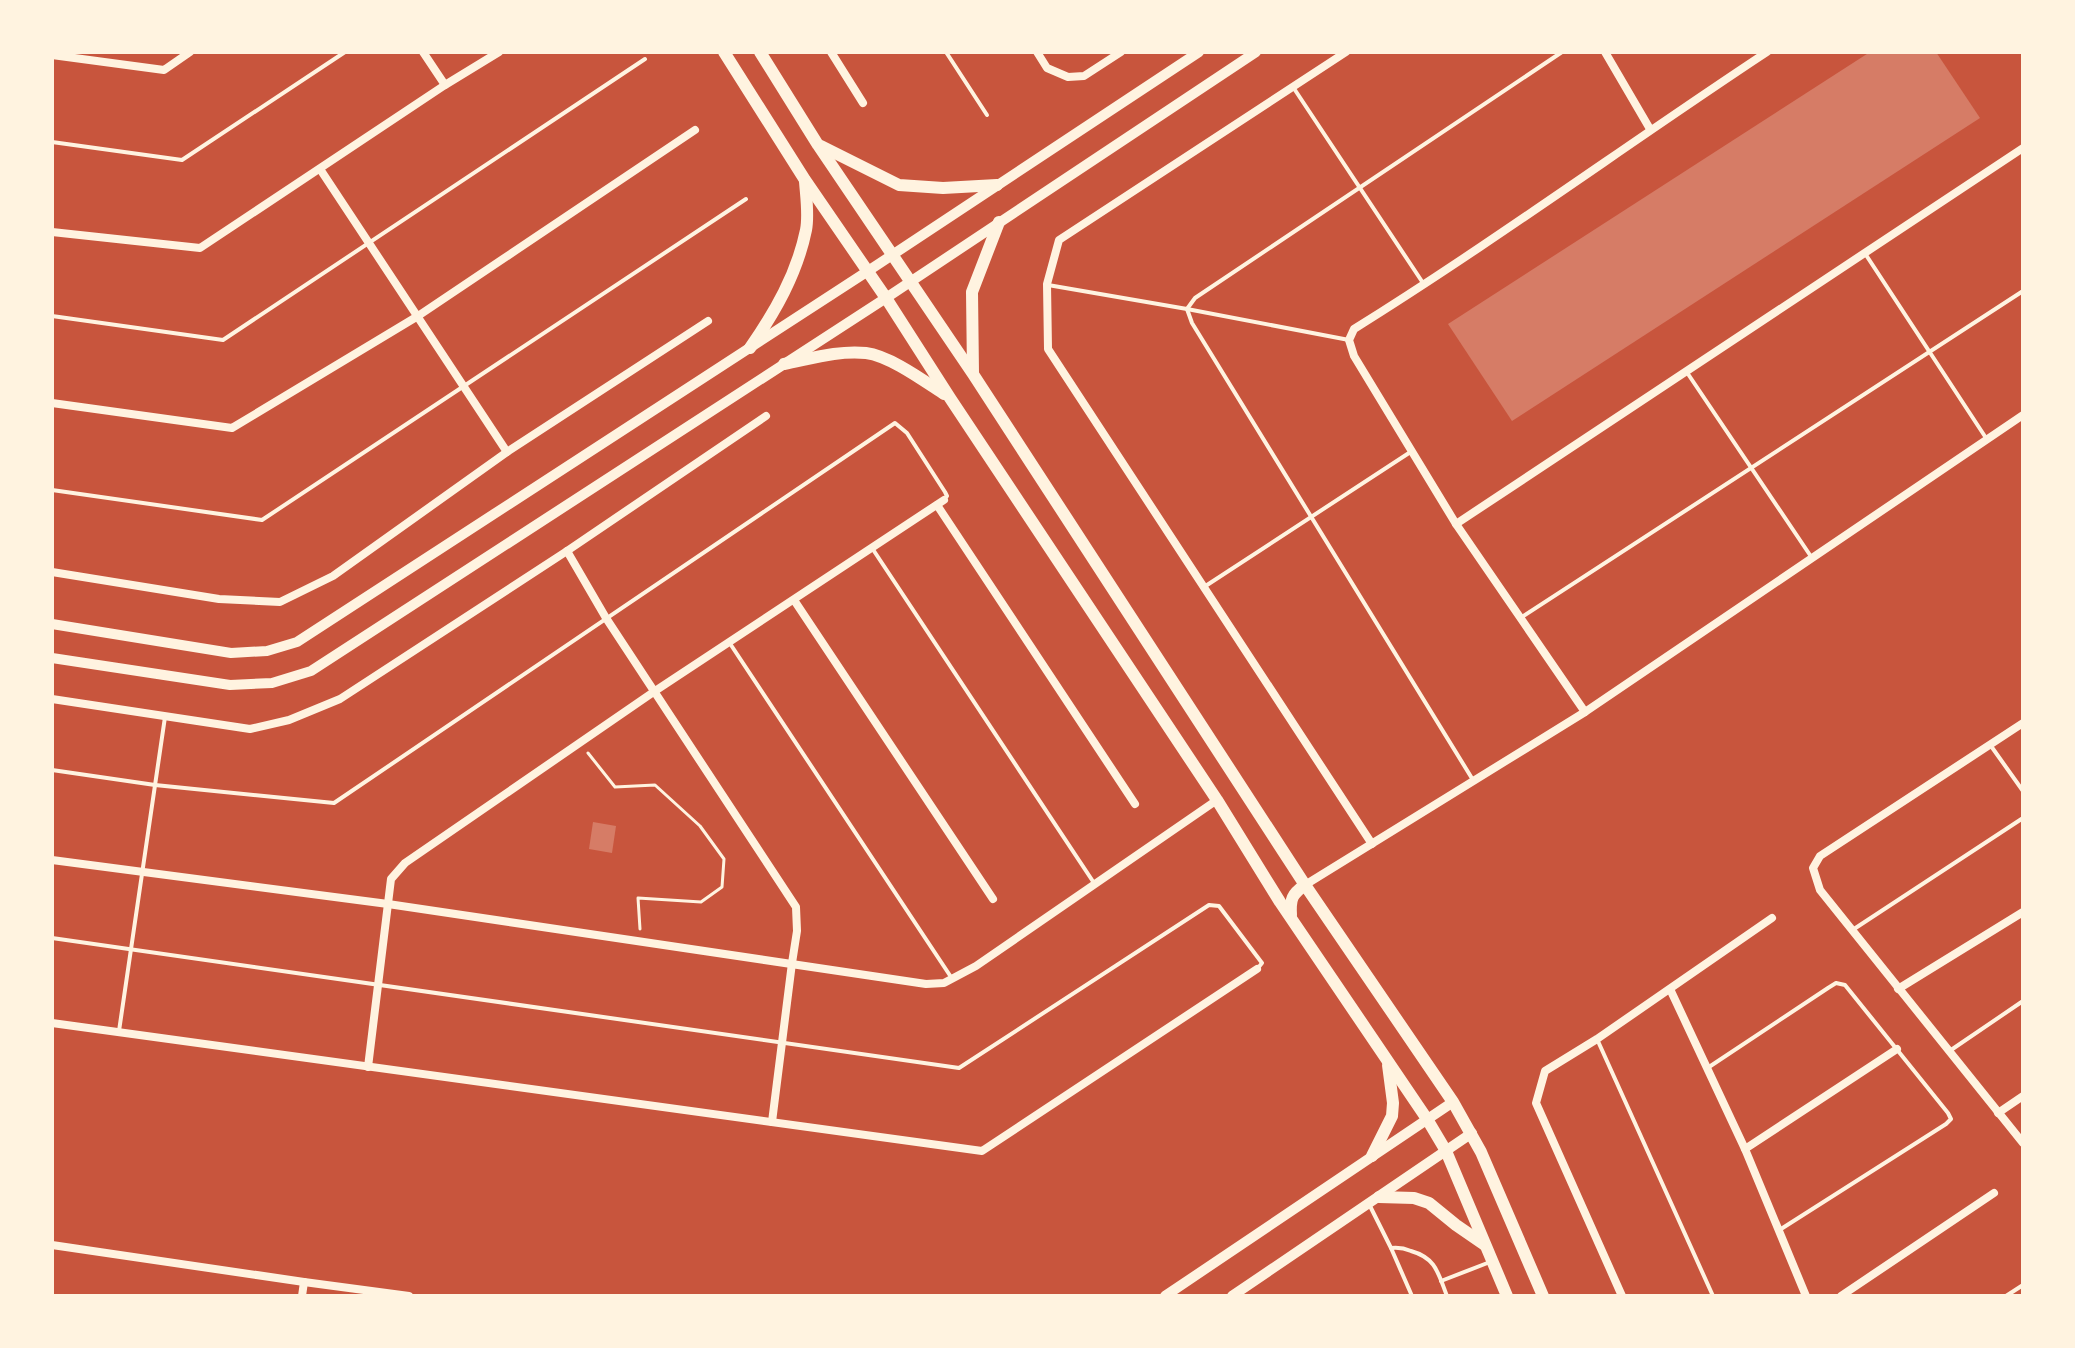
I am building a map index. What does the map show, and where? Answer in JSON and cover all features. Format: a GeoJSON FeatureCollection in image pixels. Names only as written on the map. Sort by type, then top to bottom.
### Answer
{"type":"FeatureCollection","features":[{"type":"Feature","properties":{"kind":"main road"},"geometry":{"type":"LineString","coordinates":[[724,52],[805,180],[1217,800],[1291,918],[1427,1119],[1446,1151],[1507,1296]]}},
{"type":"Feature","properties":{"kind":"main road"},"geometry":{"type":"LineString","coordinates":[[760,52],[1305,885],[1453,1102],[1472,1133],[1543,1296]]}},
{"type":"Feature","properties":{"kind":"main road"},"geometry":{"type":"LineString","coordinates":[[818,145],[899,185],[943,188],[997,185]]}},
{"type":"Feature","properties":{"kind":"main road"},"geometry":{"type":"LineString","coordinates":[[750,348],[773,314],[791,276],[806,228],[805,180]]}},
{"type":"Feature","properties":{"kind":"main road"},"geometry":{"type":"LineString","coordinates":[[973,374],[972,292],[999,222]]}},
{"type":"Feature","properties":{"kind":"main road"},"geometry":{"type":"LineString","coordinates":[[784,364],[834,354],[868,353],[908,370],[950,398]]}},
{"type":"Feature","properties":{"kind":"main road"},"geometry":{"type":"LineString","coordinates":[[1291,918],[1293,893],[1305,885]]}},
{"type":"Feature","properties":{"kind":"main road"},"geometry":{"type":"LineString","coordinates":[[1372,1156],[1392,1116],[1388,1061]]}},
{"type":"Feature","properties":{"kind":"main road"},"geometry":{"type":"LineString","coordinates":[[1374,1200],[1414,1198],[1429,1203],[1485,1245]]}},
{"type":"Feature","properties":{"kind":"street"},"geometry":{"type":"LineString","coordinates":[[52,55],[164,70],[190,52]]}},
{"type":"Feature","properties":{"kind":"street"},"geometry":{"type":"LineString","coordinates":[[423,52],[445,85]]}},
{"type":"Feature","properties":{"kind":"street"},"geometry":{"type":"LineString","coordinates":[[52,232],[200,248],[499,52]]}},
{"type":"Feature","properties":{"kind":"street"},"geometry":{"type":"LineString","coordinates":[[831,52],[863,103]]}},
{"type":"Feature","properties":{"kind":"street"},"geometry":{"type":"LineString","coordinates":[[1037,52],[1047,68],[1068,77],[1084,76],[1121,52]]}},
{"type":"Feature","properties":{"kind":"street"},"geometry":{"type":"LineString","coordinates":[[52,624],[231,653],[267,651],[297,642],[1199,52]]}},
{"type":"Feature","properties":{"kind":"street"},"geometry":{"type":"LineString","coordinates":[[52,658],[230,685],[272,683],[311,671],[886,298],[1256,52]]}},
{"type":"Feature","properties":{"kind":"street"},"geometry":{"type":"LineString","coordinates":[[1346,52],[1059,240],[1047,284],[1048,349],[1372,844]]}},
{"type":"Feature","properties":{"kind":"street"},"geometry":{"type":"LineString","coordinates":[[1605,52],[1650,129]]}},
{"type":"Feature","properties":{"kind":"street"},"geometry":{"type":"LineString","coordinates":[[1585,712],[1456,524],[1354,356],[1349,340],[1354,329],[1425,285],[1767,52]]}},
{"type":"Feature","properties":{"kind":"street"},"geometry":{"type":"LineString","coordinates":[[52,403],[232,428],[418,316],[695,130]]}},
{"type":"Feature","properties":{"kind":"street"},"geometry":{"type":"LineString","coordinates":[[1456,524],[2023,148]]}},
{"type":"Feature","properties":{"kind":"street"},"geometry":{"type":"LineString","coordinates":[[320,169],[507,452]]}},
{"type":"Feature","properties":{"kind":"street"},"geometry":{"type":"LineString","coordinates":[[52,572],[219,599],[280,602],[333,576],[507,452],[708,321]]}},
{"type":"Feature","properties":{"kind":"street"},"geometry":{"type":"LineString","coordinates":[[1305,885],[1585,712],[2023,415]]}},
{"type":"Feature","properties":{"kind":"street"},"geometry":{"type":"LineString","coordinates":[[52,699],[250,729],[289,720],[340,699],[766,416]]}},
{"type":"Feature","properties":{"kind":"street"},"geometry":{"type":"LineString","coordinates":[[368,1067],[391,879],[405,863],[655,691],[940,503],[1135,804]]}},
{"type":"Feature","properties":{"kind":"street"},"geometry":{"type":"LineString","coordinates":[[567,551],[606,618],[796,907],[797,931],[772,1122]]}},
{"type":"Feature","properties":{"kind":"street"},"geometry":{"type":"LineString","coordinates":[[794,600],[993,899]]}},
{"type":"Feature","properties":{"kind":"street"},"geometry":{"type":"LineString","coordinates":[[2023,723],[1820,856],[1813,868],[1820,890],[2023,1143]]}},
{"type":"Feature","properties":{"kind":"street"},"geometry":{"type":"LineString","coordinates":[[52,860],[388,904],[926,984],[944,983],[976,966],[1217,800]]}},
{"type":"Feature","properties":{"kind":"street"},"geometry":{"type":"LineString","coordinates":[[1898,989],[2023,912]]}},
{"type":"Feature","properties":{"kind":"street"},"geometry":{"type":"LineString","coordinates":[[1622,1296],[1536,1103],[1545,1071],[1597,1039],[1772,918]]}},
{"type":"Feature","properties":{"kind":"street"},"geometry":{"type":"LineString","coordinates":[[52,1023],[982,1151],[1257,969]]}},
{"type":"Feature","properties":{"kind":"street"},"geometry":{"type":"LineString","coordinates":[[1670,989],[1745,1149],[1806,1296]]}},
{"type":"Feature","properties":{"kind":"street"},"geometry":{"type":"LineString","coordinates":[[1745,1149],[1897,1049]]}},
{"type":"Feature","properties":{"kind":"street"},"geometry":{"type":"LineString","coordinates":[[1998,1113],[2023,1096]]}},
{"type":"Feature","properties":{"kind":"street"},"geometry":{"type":"LineString","coordinates":[[1165,1296],[1453,1102]]}},
{"type":"Feature","properties":{"kind":"street"},"geometry":{"type":"LineString","coordinates":[[1232,1296],[1472,1133]]}},
{"type":"Feature","properties":{"kind":"street"},"geometry":{"type":"LineString","coordinates":[[1841,1296],[1994,1193]]}},
{"type":"Feature","properties":{"kind":"street"},"geometry":{"type":"LineString","coordinates":[[52,1245],[409,1296]]}},
{"type":"Feature","properties":{"kind":"street"},"geometry":{"type":"LineString","coordinates":[[302,1296],[304,1282]]}},
{"type":"Feature","properties":{"kind":"lane"},"geometry":{"type":"LineString","coordinates":[[52,142],[182,160],[345,52]]}},
{"type":"Feature","properties":{"kind":"lane"},"geometry":{"type":"LineString","coordinates":[[946,52],[987,115]]}},
{"type":"Feature","properties":{"kind":"lane"},"geometry":{"type":"LineString","coordinates":[[1187,309],[1195,298],[1562,52]]}},
{"type":"Feature","properties":{"kind":"lane"},"geometry":{"type":"LineString","coordinates":[[52,316],[223,340],[645,59]]}},
{"type":"Feature","properties":{"kind":"lane"},"geometry":{"type":"LineString","coordinates":[[1293,86],[1425,285]]}},
{"type":"Feature","properties":{"kind":"lane"},"geometry":{"type":"LineString","coordinates":[[52,490],[262,520],[746,199]]}},
{"type":"Feature","properties":{"kind":"lane"},"geometry":{"type":"LineString","coordinates":[[1865,253],[1987,439]]}},
{"type":"Feature","properties":{"kind":"lane"},"geometry":{"type":"LineString","coordinates":[[1047,284],[1349,340]]}},
{"type":"Feature","properties":{"kind":"lane"},"geometry":{"type":"LineString","coordinates":[[1521,617],[2023,291]]}},
{"type":"Feature","properties":{"kind":"lane"},"geometry":{"type":"LineString","coordinates":[[1187,309],[1192,323],[1473,780]]}},
{"type":"Feature","properties":{"kind":"lane"},"geometry":{"type":"LineString","coordinates":[[1686,371],[1812,558]]}},
{"type":"Feature","properties":{"kind":"lane"},"geometry":{"type":"LineString","coordinates":[[52,770],[155,785],[334,803],[895,423],[907,433],[945,492],[947,496],[940,503]]}},
{"type":"Feature","properties":{"kind":"lane"},"geometry":{"type":"LineString","coordinates":[[1204,587],[1412,451]]}},
{"type":"Feature","properties":{"kind":"lane"},"geometry":{"type":"LineString","coordinates":[[872,548],[1094,884]]}},
{"type":"Feature","properties":{"kind":"lane"},"geometry":{"type":"LineString","coordinates":[[729,642],[952,979]]}},
{"type":"Feature","properties":{"kind":"lane"},"geometry":{"type":"LineString","coordinates":[[119,1033],[165,717]]}},
{"type":"Feature","properties":{"kind":"lane"},"geometry":{"type":"LineString","coordinates":[[1990,744],[2023,791]]}},
{"type":"Feature","properties":{"kind":"lane"},"geometry":{"type":"LineString","coordinates":[[1852,930],[2023,818]]}},
{"type":"Feature","properties":{"kind":"lane"},"geometry":{"type":"LineString","coordinates":[[52,938],[959,1068],[1209,905],[1219,906],[1257,956],[1262,963],[1257,969]]}},
{"type":"Feature","properties":{"kind":"lane"},"geometry":{"type":"LineString","coordinates":[[1707,1068],[1836,983],[1845,985],[1951,1119],[1779,1230]]}},
{"type":"Feature","properties":{"kind":"lane"},"geometry":{"type":"LineString","coordinates":[[1949,1051],[2023,1001]]}},
{"type":"Feature","properties":{"kind":"lane"},"geometry":{"type":"LineString","coordinates":[[1597,1039],[1713,1296]]}},
{"type":"Feature","properties":{"kind":"lane"},"geometry":{"type":"LineString","coordinates":[[1374,1200],[1412,1296]]}},
{"type":"Feature","properties":{"kind":"lane"},"geometry":{"type":"LineString","coordinates":[[1391,1248],[1399,1247],[1431,1260],[1447,1296]]}},
{"type":"Feature","properties":{"kind":"lane"},"geometry":{"type":"LineString","coordinates":[[1441,1281],[1492,1261]]}},
{"type":"Feature","properties":{"kind":"lane"},"geometry":{"type":"LineString","coordinates":[[2006,1296],[2023,1285]]}},
{"type":"Feature","properties":{"kind":"path"},"geometry":{"type":"LineString","coordinates":[[581,742],[615,787],[655,785],[700,826],[724,859],[722,887],[701,902],[638,898],[639,941]]}},
{"type":"Feature","properties":{"kind":"building"},"geometry":{"type":"Polygon","coordinates":[[[1870,52],[1936,52],[1980,118],[1512,421],[1448,324],[1870,52]]]}},
{"type":"Feature","properties":{"kind":"building"},"geometry":{"type":"Polygon","coordinates":[[[593,822],[616,826],[612,853],[589,849],[593,822]]]}}]}
